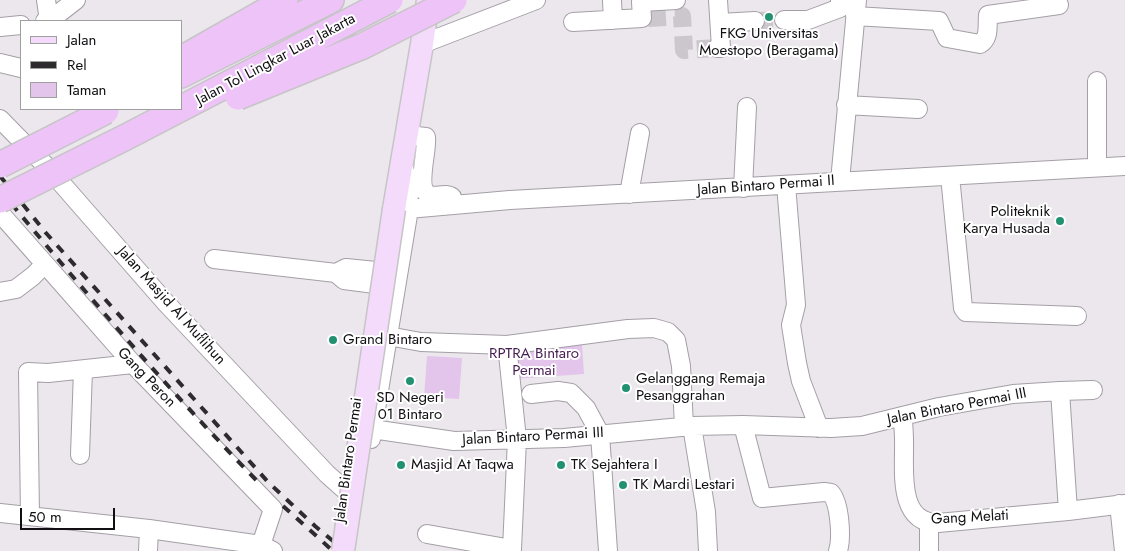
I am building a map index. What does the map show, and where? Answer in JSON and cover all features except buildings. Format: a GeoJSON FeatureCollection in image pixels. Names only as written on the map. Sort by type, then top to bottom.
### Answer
{"type":"FeatureCollection","features":[{"type":"Feature","properties":{"kind":"highway"},"geometry":{"type":"LineString","coordinates":[[182,59],[286,0]]}},
{"type":"Feature","properties":{"kind":"highway","name":"Jalan Tol Lingkar Luar Jakarta"},"geometry":{"type":"LineString","coordinates":[[182,74],[331,0]]}},
{"type":"Feature","properties":{"kind":"highway","name":"Jalan Tol Lingkar Luar Jakarta"},"geometry":{"type":"LineString","coordinates":[[182,108],[390,0]]}},
{"type":"Feature","properties":{"kind":"highway"},"geometry":{"type":"LineString","coordinates":[[126,137],[167,128],[270,83],[363,46],[454,0]]}},
{"type":"Feature","properties":{"kind":"highway"},"geometry":{"type":"LineString","coordinates":[[0,164],[109,110]]}},
{"type":"Feature","properties":{"kind":"highway","name":"Jalan Tol Lingkar Luar Jakarta"},"geometry":{"type":"LineString","coordinates":[[0,200],[178,110]]}},
{"type":"Feature","properties":{"kind":"main road","name":"Jalan Bintaro Permai"},"geometry":{"type":"LineString","coordinates":[[401,209],[402,164],[428,0]]}},
{"type":"Feature","properties":{"kind":"main road"},"geometry":{"type":"LineString","coordinates":[[351,550],[401,209]]}},
{"type":"Feature","properties":{"kind":"street"},"geometry":{"type":"LineString","coordinates":[[46,0],[49,20]]}},
{"type":"Feature","properties":{"kind":"street"},"geometry":{"type":"LineString","coordinates":[[50,20],[76,0]]}},
{"type":"Feature","properties":{"kind":"street"},"geometry":{"type":"LineString","coordinates":[[422,44],[536,0]]}},
{"type":"Feature","properties":{"kind":"street"},"geometry":{"type":"LineString","coordinates":[[717,48],[721,48],[718,0]]}},
{"type":"Feature","properties":{"kind":"street"},"geometry":{"type":"LineString","coordinates":[[784,20],[808,20],[840,8],[840,0]]}},
{"type":"Feature","properties":{"kind":"street"},"geometry":{"type":"LineString","coordinates":[[612,1],[613,20]]}},
{"type":"Feature","properties":{"kind":"street"},"geometry":{"type":"LineString","coordinates":[[840,181],[856,8],[939,21],[947,38],[980,44],[983,43],[987,36],[989,8],[1059,5]]}},
{"type":"Feature","properties":{"kind":"street"},"geometry":{"type":"LineString","coordinates":[[573,22],[613,20],[655,6]]}},
{"type":"Feature","properties":{"kind":"street"},"geometry":{"type":"LineString","coordinates":[[720,23],[755,21]]}},
{"type":"Feature","properties":{"kind":"street"},"geometry":{"type":"LineString","coordinates":[[0,28],[20,24]]}},
{"type":"Feature","properties":{"kind":"street"},"geometry":{"type":"LineString","coordinates":[[0,64],[20,68]]}},
{"type":"Feature","properties":{"kind":"street"},"geometry":{"type":"LineString","coordinates":[[1097,81],[1097,167]]}},
{"type":"Feature","properties":{"kind":"street"},"geometry":{"type":"LineString","coordinates":[[846,105],[918,109]]}},
{"type":"Feature","properties":{"kind":"street"},"geometry":{"type":"LineString","coordinates":[[744,188],[747,107]]}},
{"type":"Feature","properties":{"kind":"street","name":"Jalan Masjid Al Muflihun"},"geometry":{"type":"LineString","coordinates":[[0,119],[48,168],[166,303],[327,474],[345,490]]}},
{"type":"Feature","properties":{"kind":"street"},"geometry":{"type":"LineString","coordinates":[[629,194],[640,133]]}},
{"type":"Feature","properties":{"kind":"street"},"geometry":{"type":"LineString","coordinates":[[406,135],[426,137],[422,185],[426,192],[433,196],[448,195],[466,204]]}},
{"type":"Feature","properties":{"kind":"street","name":"Jalan Bintaro Permai"},"geometry":{"type":"LineString","coordinates":[[351,550],[339,534],[376,277],[388,178],[402,164]]}},
{"type":"Feature","properties":{"kind":"street","name":"Jalan Bintaro Permai II"},"geometry":{"type":"LineString","coordinates":[[401,209],[840,181],[1125,166]]}},
{"type":"Feature","properties":{"kind":"street"},"geometry":{"type":"LineString","coordinates":[[950,176],[963,308],[966,312],[1077,316]]}},
{"type":"Feature","properties":{"kind":"street"},"geometry":{"type":"LineString","coordinates":[[786,185],[796,304],[791,330],[799,372],[819,428]]}},
{"type":"Feature","properties":{"kind":"street","name":"Jalan Bintaro Permai"},"geometry":{"type":"LineString","coordinates":[[351,550],[367,462],[377,430],[401,209]]}},
{"type":"Feature","properties":{"kind":"street","name":"Gang Peron"},"geometry":{"type":"LineString","coordinates":[[0,212],[133,364],[273,510],[267,548]]}},
{"type":"Feature","properties":{"kind":"street"},"geometry":{"type":"LineString","coordinates":[[214,259],[336,273],[344,280],[376,277]]}},
{"type":"Feature","properties":{"kind":"street"},"geometry":{"type":"LineString","coordinates":[[0,292],[16,289],[45,264]]}},
{"type":"Feature","properties":{"kind":"street"},"geometry":{"type":"LineString","coordinates":[[388,336],[421,342],[507,345],[646,328],[668,332],[676,340],[679,351],[688,426],[706,512],[708,551]]}},
{"type":"Feature","properties":{"kind":"street"},"geometry":{"type":"LineString","coordinates":[[427,534],[512,549],[517,439],[507,345]]}},
{"type":"Feature","properties":{"kind":"street"},"geometry":{"type":"LineString","coordinates":[[30,516],[28,372],[83,370],[133,364]]}},
{"type":"Feature","properties":{"kind":"street"},"geometry":{"type":"LineString","coordinates":[[80,455],[83,370]]}},
{"type":"Feature","properties":{"kind":"street","name":"Jalan Bintaro Permai III"},"geometry":{"type":"LineString","coordinates":[[377,430],[454,441],[564,438],[688,426],[743,425],[819,428],[862,426],[939,407],[1013,394],[1094,390]]}},
{"type":"Feature","properties":{"kind":"street"},"geometry":{"type":"LineString","coordinates":[[531,394],[545,391],[571,393],[586,408],[600,434],[608,551]]}},
{"type":"Feature","properties":{"kind":"street"},"geometry":{"type":"LineString","coordinates":[[1060,392],[1068,511],[1122,504],[1124,551]]}},
{"type":"Feature","properties":{"kind":"street","name":"Gang Melati"},"geometry":{"type":"LineString","coordinates":[[903,416],[904,490],[913,511],[918,517],[930,523],[1068,511]]}},
{"type":"Feature","properties":{"kind":"street"},"geometry":{"type":"LineString","coordinates":[[743,425],[762,498],[824,492],[834,496],[837,504],[840,545],[838,551]]}},
{"type":"Feature","properties":{"kind":"street"},"geometry":{"type":"LineString","coordinates":[[349,459],[351,464],[357,466],[362,466],[367,462]]}},
{"type":"Feature","properties":{"kind":"street"},"geometry":{"type":"LineString","coordinates":[[0,513],[149,529],[267,548]]}},
{"type":"Feature","properties":{"kind":"street"},"geometry":{"type":"LineString","coordinates":[[928,551],[930,523]]}},
{"type":"Feature","properties":{"kind":"street"},"geometry":{"type":"LineString","coordinates":[[148,551],[149,529]]}},
{"type":"Feature","properties":{"kind":"green space","name":"RPTRA Bintaro Permai"},"geometry":{"type":"Polygon","coordinates":[[[582,345],[584,374],[514,379],[513,348],[582,345]]]}},
{"type":"Feature","properties":{"kind":"green space"},"geometry":{"type":"Polygon","coordinates":[[[427,356],[462,358],[459,399],[424,397],[427,356]]]}},
{"type":"Feature","properties":{"kind":"tunnel"},"geometry":{"type":"LineString","coordinates":[[648,18],[682,16],[684,50],[717,48]]}},
{"type":"Feature","properties":{"kind":"tunnel"},"geometry":{"type":"LineString","coordinates":[[755,21],[784,20]]}},
{"type":"Feature","properties":{"kind":"railway"},"geometry":{"type":"LineString","coordinates":[[0,176],[46,233],[268,482],[345,551]]}},
{"type":"Feature","properties":{"kind":"railway"},"geometry":{"type":"LineString","coordinates":[[0,190],[128,341],[262,486]]}},
{"type":"Feature","properties":{"kind":"railway"},"geometry":{"type":"LineString","coordinates":[[283,506],[333,551]]}},
{"type":"Feature","properties":{"kind":"place","name":"FKG Universitas Moestopo (Beragama)"},"geometry":{"type":"Point","coordinates":[769,17]}},
{"type":"Feature","properties":{"kind":"place","name":"Politeknik Karya Husada"},"geometry":{"type":"Point","coordinates":[1060,221]}},
{"type":"Feature","properties":{"kind":"place","name":"Grand Bintaro"},"geometry":{"type":"Point","coordinates":[333,340]}},
{"type":"Feature","properties":{"kind":"place","name":"SD Negeri 01 Bintaro"},"geometry":{"type":"Point","coordinates":[410,381]}},
{"type":"Feature","properties":{"kind":"place","name":"Gelanggang Remaja Pesanggrahan"},"geometry":{"type":"Point","coordinates":[626,388]}},
{"type":"Feature","properties":{"kind":"place","name":"Masjid At Taqwa"},"geometry":{"type":"Point","coordinates":[401,465]}},
{"type":"Feature","properties":{"kind":"place","name":"TK Sejahtera I"},"geometry":{"type":"Point","coordinates":[561,465]}},
{"type":"Feature","properties":{"kind":"place","name":"TK Mardi Lestari"},"geometry":{"type":"Point","coordinates":[623,485]}}]}
